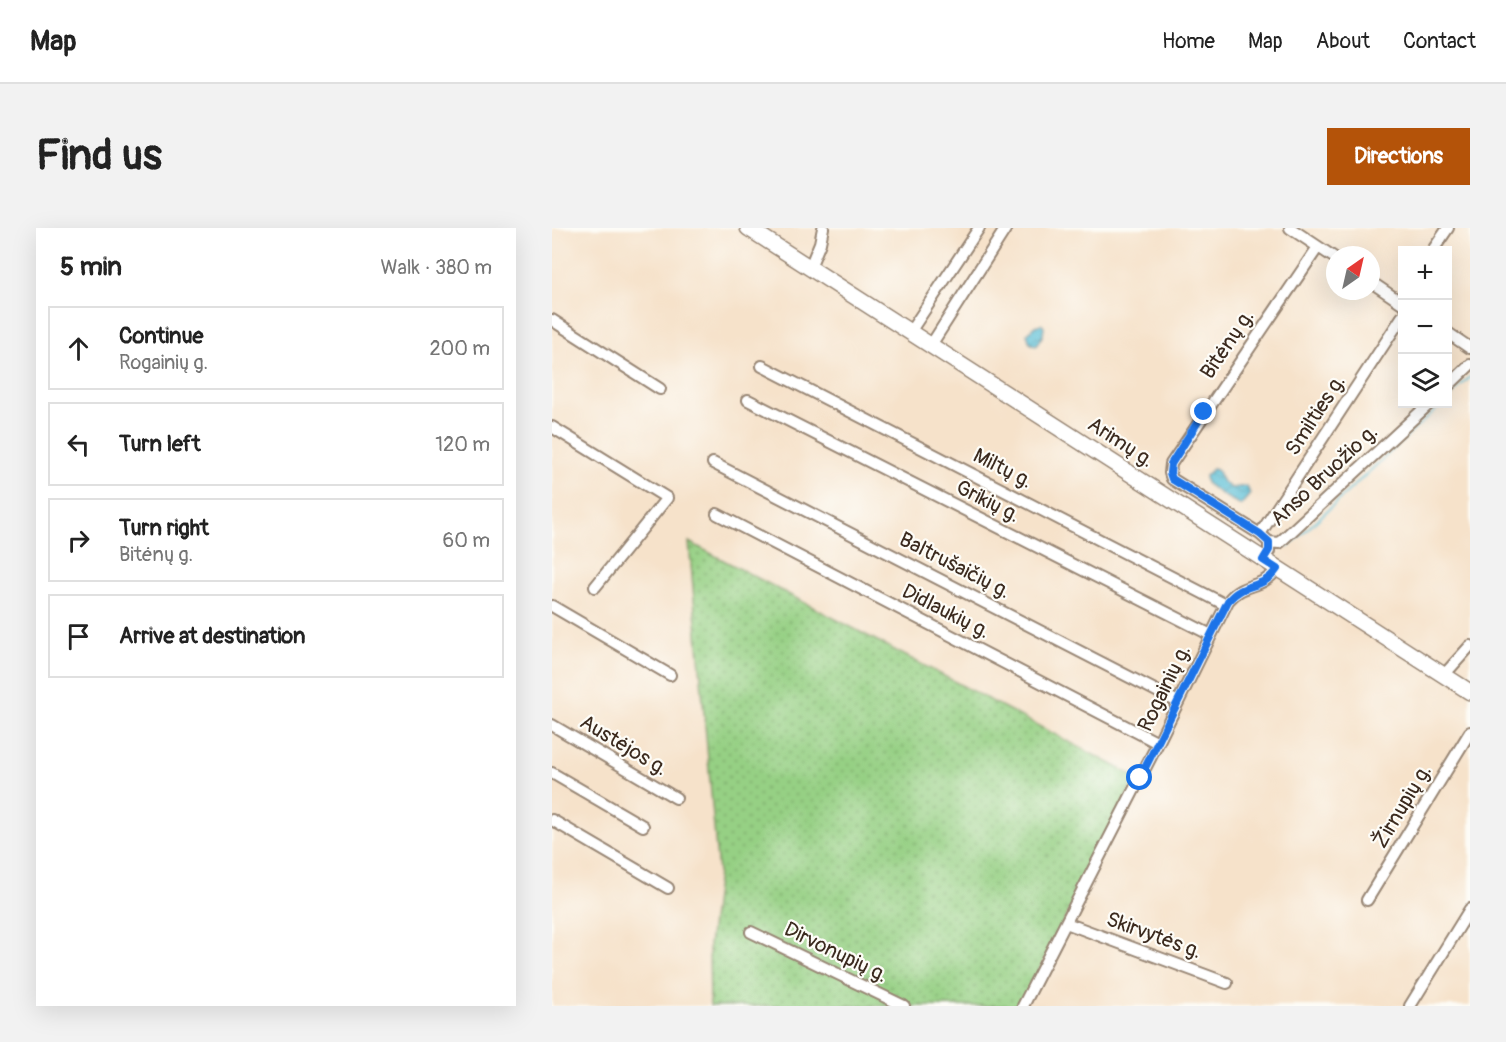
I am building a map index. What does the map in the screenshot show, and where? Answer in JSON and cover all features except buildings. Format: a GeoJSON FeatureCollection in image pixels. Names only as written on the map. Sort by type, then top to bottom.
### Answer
{"type":"FeatureCollection","features":[{"type":"Feature","properties":{"kind":"main road","name":"Arimų g."},"geometry":{"type":"LineString","coordinates":[[748,228],[1470,692]]}},
{"type":"Feature","properties":{"kind":"street"},"geometry":{"type":"LineString","coordinates":[[810,267],[824,228]]}},
{"type":"Feature","properties":{"kind":"street"},"geometry":{"type":"LineString","coordinates":[[910,332],[980,228]]}},
{"type":"Feature","properties":{"kind":"street"},"geometry":{"type":"LineString","coordinates":[[931,345],[1006,228]]}},
{"type":"Feature","properties":{"kind":"street"},"geometry":{"type":"LineString","coordinates":[[1292,228],[1326,252]]}},
{"type":"Feature","properties":{"kind":"street"},"geometry":{"type":"LineString","coordinates":[[1436,246],[1448,228]]}},
{"type":"Feature","properties":{"kind":"street","name":"Bitėnų g."},"geometry":{"type":"LineString","coordinates":[[1260,534],[1172,479],[1171,464],[1318,247]]}},
{"type":"Feature","properties":{"kind":"street"},"geometry":{"type":"LineString","coordinates":[[1380,288],[1398,300]]}},
{"type":"Feature","properties":{"kind":"street"},"geometry":{"type":"LineString","coordinates":[[552,320],[660,389]]}},
{"type":"Feature","properties":{"kind":"street","name":"Smilties g."},"geometry":{"type":"LineString","coordinates":[[1260,534],[1398,323]]}},
{"type":"Feature","properties":{"kind":"street"},"geometry":{"type":"LineString","coordinates":[[1452,336],[1470,348]]}},
{"type":"Feature","properties":{"kind":"street"},"geometry":{"type":"LineString","coordinates":[[1452,382],[1470,365]]}},
{"type":"Feature","properties":{"kind":"street","name":"Miltų g."},"geometry":{"type":"LineString","coordinates":[[762,366],[1226,605]]}},
{"type":"Feature","properties":{"kind":"street","name":"Grikių g."},"geometry":{"type":"LineString","coordinates":[[748,400],[1211,635]]}},
{"type":"Feature","properties":{"kind":"street","name":"Anso Bruožio g."},"geometry":{"type":"LineString","coordinates":[[1269,542],[1280,543],[1425,408]]}},
{"type":"Feature","properties":{"kind":"street"},"geometry":{"type":"LineString","coordinates":[[552,427],[667,498],[595,587]]}},
{"type":"Feature","properties":{"kind":"street","name":"Baltrušaičių g."},"geometry":{"type":"LineString","coordinates":[[713,463],[1178,702]]}},
{"type":"Feature","properties":{"kind":"street","name":"Didlaukių g."},"geometry":{"type":"LineString","coordinates":[[717,514],[1158,743]]}},
{"type":"Feature","properties":{"kind":"street"},"geometry":{"type":"LineString","coordinates":[[1260,534],[1269,542],[1269,550],[1263,560]]}},
{"type":"Feature","properties":{"kind":"street","name":"Rogainių g."},"geometry":{"type":"LineString","coordinates":[[1023,1006],[1226,605],[1234,594],[1245,587],[1264,583],[1277,569]]}},
{"type":"Feature","properties":{"kind":"street"},"geometry":{"type":"LineString","coordinates":[[552,606],[670,675]]}},
{"type":"Feature","properties":{"kind":"street"},"geometry":{"type":"LineString","coordinates":[[1444,675],[1470,646]]}},
{"type":"Feature","properties":{"kind":"street","name":"Austėjos g."},"geometry":{"type":"LineString","coordinates":[[552,724],[676,798]]}},
{"type":"Feature","properties":{"kind":"street","name":"Žirnupių g."},"geometry":{"type":"LineString","coordinates":[[1367,900],[1470,732]]}},
{"type":"Feature","properties":{"kind":"street"},"geometry":{"type":"LineString","coordinates":[[552,773],[643,826]]}},
{"type":"Feature","properties":{"kind":"street"},"geometry":{"type":"LineString","coordinates":[[552,820],[668,888]]}},
{"type":"Feature","properties":{"kind":"street"},"geometry":{"type":"LineString","coordinates":[[1410,1006],[1470,909]]}},
{"type":"Feature","properties":{"kind":"street","name":"Skirvytės g."},"geometry":{"type":"LineString","coordinates":[[1066,923],[1227,983]]}},
{"type":"Feature","properties":{"kind":"street","name":"Dirvonupių g."},"geometry":{"type":"LineString","coordinates":[[751,932],[904,1006]]}},
{"type":"Feature","properties":{"kind":"green space"},"geometry":{"type":"Polygon","coordinates":[[[689,542],[1136,777],[1021,1006],[710,1006],[709,945],[718,873],[689,542]]]}},
{"type":"Feature","properties":{"kind":"water"},"geometry":{"type":"Polygon","coordinates":[[[1041,324],[1044,327],[1043,335],[1036,346],[1030,343],[1027,334],[1035,326],[1041,324]]]}},
{"type":"Feature","properties":{"kind":"water"},"geometry":{"type":"Polygon","coordinates":[[[1212,469],[1217,470],[1223,482],[1231,488],[1247,486],[1250,494],[1241,505],[1206,483],[1205,476],[1212,469]]]}},
{"type":"Feature","properties":{"kind":"waterway"},"geometry":{"type":"LineString","coordinates":[[1452,394],[1470,377]]}},
{"type":"Feature","properties":{"kind":"waterway"},"geometry":{"type":"LineString","coordinates":[[1288,547],[1438,408]]}},
{"type":"Feature","properties":{"kind":"route"},"geometry":{"type":"LineString","coordinates":[[1140,778],[1228,601],[1245,587],[1264,583],[1277,569],[1263,560],[1269,550],[1269,542],[1260,534],[1172,479],[1171,464],[1204,412]]}}]}
